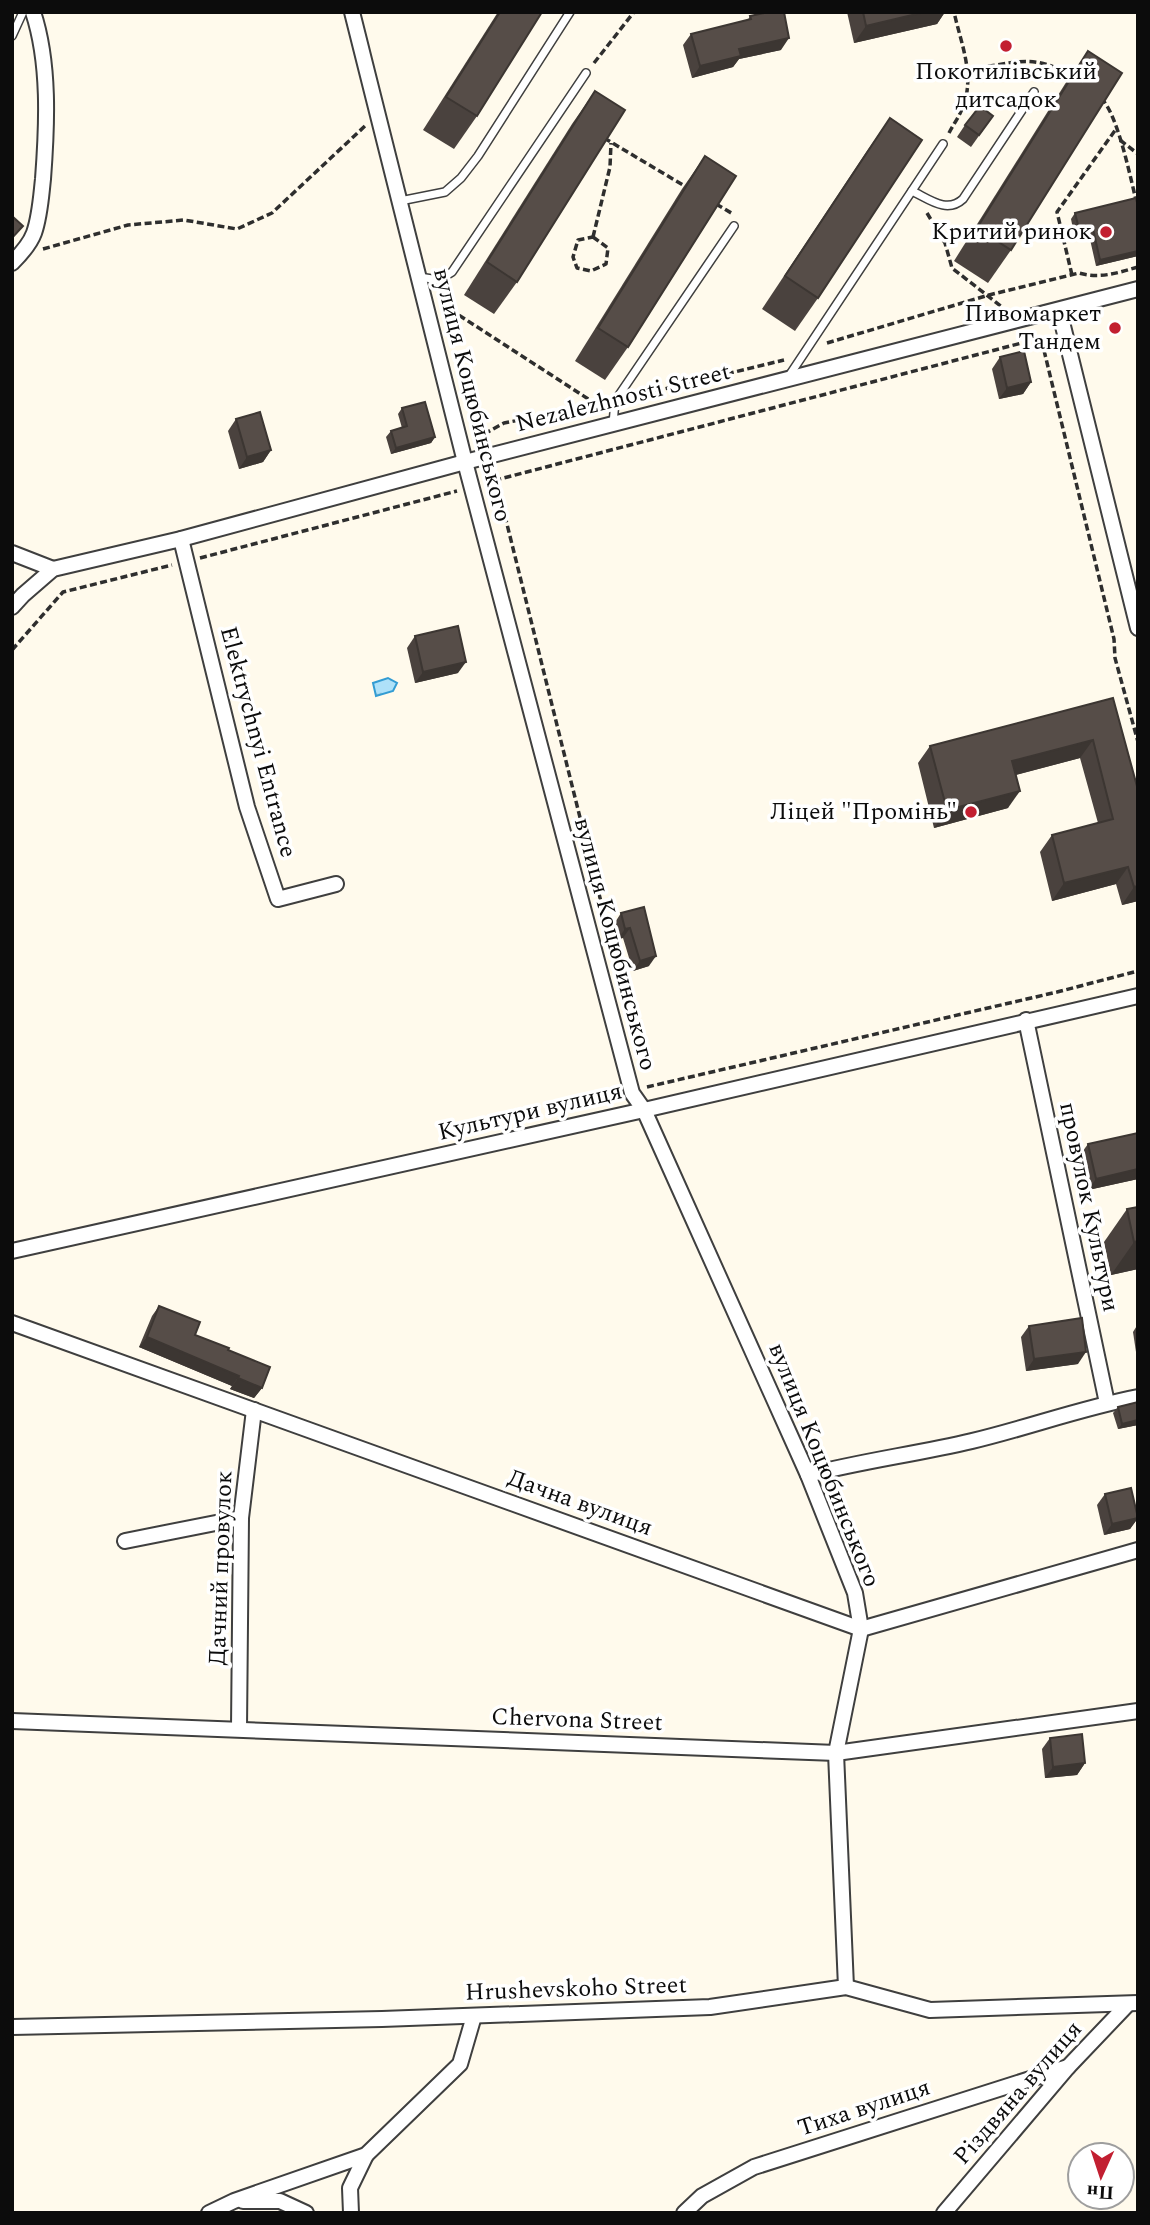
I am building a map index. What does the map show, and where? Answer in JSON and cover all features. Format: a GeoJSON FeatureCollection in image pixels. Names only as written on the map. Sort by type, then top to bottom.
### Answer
{"type":"FeatureCollection","features":[{"type":"Feature","properties":{"kind":"street"},"geometry":{"type":"LineString","coordinates":[[17,258],[34,234],[41,202],[47,128],[43,66],[33,12]]}},
{"type":"Feature","properties":{"kind":"street","name":"вулиця Коцюбинського"},"geometry":{"type":"LineString","coordinates":[[352,12],[471,487],[623,1066],[632,1093],[644,1110],[808,1475],[855,1593],[861,1629],[836,1753],[846,1987]]}},
{"type":"Feature","properties":{"kind":"street","name":"Nezalezhnosti Street"},"geometry":{"type":"LineString","coordinates":[[12,607],[53,569],[181,539],[465,462],[1138,289]]}},
{"type":"Feature","properties":{"kind":"street"},"geometry":{"type":"LineString","coordinates":[[1059,310],[1138,628]]}},
{"type":"Feature","properties":{"kind":"street","name":"Elektrychnyi Entrance"},"geometry":{"type":"LineString","coordinates":[[181,539],[247,807],[278,898],[336,884]]}},
{"type":"Feature","properties":{"kind":"street"},"geometry":{"type":"LineString","coordinates":[[12,553],[53,569]]}},
{"type":"Feature","properties":{"kind":"street","name":"Культури вулиця"},"geometry":{"type":"LineString","coordinates":[[12,1251],[1138,996]]}},
{"type":"Feature","properties":{"kind":"street","name":"провулок Культури"},"geometry":{"type":"LineString","coordinates":[[1026,1020],[1107,1403]]}},
{"type":"Feature","properties":{"kind":"street","name":"Дачна вулиця"},"geometry":{"type":"LineString","coordinates":[[12,1323],[861,1629]]}},
{"type":"Feature","properties":{"kind":"street"},"geometry":{"type":"LineString","coordinates":[[808,1475],[858,1462],[971,1441],[1138,1396]]}},
{"type":"Feature","properties":{"kind":"street","name":"Дачний провулок"},"geometry":{"type":"LineString","coordinates":[[239,1729],[241,1518],[254,1410]]}},
{"type":"Feature","properties":{"kind":"street"},"geometry":{"type":"LineString","coordinates":[[125,1541],[241,1518]]}},
{"type":"Feature","properties":{"kind":"street"},"geometry":{"type":"LineString","coordinates":[[861,1629],[1138,1550]]}},
{"type":"Feature","properties":{"kind":"street","name":"Chervona Street"},"geometry":{"type":"LineString","coordinates":[[12,1721],[836,1753],[1138,1711]]}},
{"type":"Feature","properties":{"kind":"street","name":"Hrushevskoho Street"},"geometry":{"type":"LineString","coordinates":[[12,2027],[474,2016],[710,2007],[846,1987],[930,2010],[1133,2004]]}},
{"type":"Feature","properties":{"kind":"street","name":"Різдвяна вулиця"},"geometry":{"type":"LineString","coordinates":[[944,2213],[1068,2067],[1133,2004]]}},
{"type":"Feature","properties":{"kind":"street"},"geometry":{"type":"LineString","coordinates":[[351,2213],[350,2188],[366,2155],[460,2064],[474,2016]]}},
{"type":"Feature","properties":{"kind":"street","name":"Тиха вулиця"},"geometry":{"type":"LineString","coordinates":[[684,2213],[702,2196],[754,2167],[1068,2067]]}},
{"type":"Feature","properties":{"kind":"street"},"geometry":{"type":"LineString","coordinates":[[209,2213],[234,2201],[366,2155]]}},
{"type":"Feature","properties":{"kind":"street"},"geometry":{"type":"LineString","coordinates":[[234,2201],[280,2202],[306,2213]]}},
{"type":"Feature","properties":{"kind":"lane"},"geometry":{"type":"LineString","coordinates":[[12,36],[23,12]]}},
{"type":"Feature","properties":{"kind":"lane"},"geometry":{"type":"LineString","coordinates":[[399,201],[445,192],[461,178],[478,156],[570,12]]}},
{"type":"Feature","properties":{"kind":"lane"},"geometry":{"type":"LineString","coordinates":[[418,277],[439,280],[452,272],[586,73]]}},
{"type":"Feature","properties":{"kind":"lane"},"geometry":{"type":"LineString","coordinates":[[912,191],[946,207],[956,205],[963,199],[1034,92]]}},
{"type":"Feature","properties":{"kind":"lane"},"geometry":{"type":"LineString","coordinates":[[786,380],[943,144]]}},
{"type":"Feature","properties":{"kind":"lane"},"geometry":{"type":"LineString","coordinates":[[613,424],[615,401],[734,226]]}},
{"type":"Feature","properties":{"kind":"path"},"geometry":{"type":"LineString","coordinates":[[586,73],[634,12]]}},
{"type":"Feature","properties":{"kind":"path"},"geometry":{"type":"LineString","coordinates":[[943,144],[962,111],[970,79],[954,12]]}},
{"type":"Feature","properties":{"kind":"path"},"geometry":{"type":"LineString","coordinates":[[967,69],[1030,61],[1049,64],[1081,82]]}},
{"type":"Feature","properties":{"kind":"path"},"geometry":{"type":"LineString","coordinates":[[1098,96],[1106,103],[1116,128],[1138,208]]}},
{"type":"Feature","properties":{"kind":"path"},"geometry":{"type":"LineString","coordinates":[[17,258],[128,225],[184,220],[237,229],[272,213],[377,114]]}},
{"type":"Feature","properties":{"kind":"path"},"geometry":{"type":"LineString","coordinates":[[1072,275],[1057,212],[1116,128]]}},
{"type":"Feature","properties":{"kind":"path"},"geometry":{"type":"LineString","coordinates":[[601,136],[699,195]]}},
{"type":"Feature","properties":{"kind":"path"},"geometry":{"type":"LineString","coordinates":[[1119,139],[1138,154]]}},
{"type":"Feature","properties":{"kind":"path"},"geometry":{"type":"LineString","coordinates":[[593,237],[610,167],[611,143]]}},
{"type":"Feature","properties":{"kind":"path"},"geometry":{"type":"LineString","coordinates":[[922,196],[925,210],[945,243],[952,268],[989,296]]}},
{"type":"Feature","properties":{"kind":"path"},"geometry":{"type":"LineString","coordinates":[[710,201],[734,215],[734,226]]}},
{"type":"Feature","properties":{"kind":"path"},"geometry":{"type":"LineString","coordinates":[[593,237],[608,248],[606,264],[591,271],[577,268],[573,257],[578,240],[593,237]]}},
{"type":"Feature","properties":{"kind":"path"},"geometry":{"type":"LineString","coordinates":[[452,272],[451,310],[598,405]]}},
{"type":"Feature","properties":{"kind":"path"},"geometry":{"type":"LineString","coordinates":[[610,939],[496,480],[1041,338],[1114,639],[1115,658],[1138,742]]}},
{"type":"Feature","properties":{"kind":"path"},"geometry":{"type":"LineString","coordinates":[[12,650],[63,592],[471,487]]}},
{"type":"Feature","properties":{"kind":"path"},"geometry":{"type":"LineString","coordinates":[[647,1088],[1138,971]]}},
{"type":"Feature","properties":{"kind":"water"},"geometry":{"type":"Polygon","coordinates":[[[388,678],[397,683],[393,691],[376,696],[373,683],[388,678]]]}},
{"type":"Feature","properties":{"kind":"building"},"geometry":{"type":"Polygon","coordinates":[[[500,12],[542,12],[477,116],[446,97],[500,12]]]}},
{"type":"Feature","properties":{"kind":"building"},"geometry":{"type":"Polygon","coordinates":[[[769,12],[784,12],[789,38],[739,49],[741,56],[700,66],[691,34],[769,12]]]}},
{"type":"Feature","properties":{"kind":"building"},"geometry":{"type":"Polygon","coordinates":[[[863,12],[925,12],[866,26],[863,12]]]}},
{"type":"Feature","properties":{"kind":"building"},"geometry":{"type":"Polygon","coordinates":[[[1088,51],[1122,73],[1011,250],[977,228],[1088,51]]]}},
{"type":"Feature","properties":{"kind":"building"},"geometry":{"type":"Polygon","coordinates":[[[595,91],[625,110],[517,282],[487,262],[595,91]]]}},
{"type":"Feature","properties":{"kind":"building"},"geometry":{"type":"Polygon","coordinates":[[[980,106],[993,116],[979,135],[965,125],[980,106]]]}},
{"type":"Feature","properties":{"kind":"building"},"geometry":{"type":"Polygon","coordinates":[[[890,118],[922,140],[818,298],[785,276],[890,118]]]}},
{"type":"Feature","properties":{"kind":"building"},"geometry":{"type":"Polygon","coordinates":[[[705,156],[736,176],[628,347],[598,328],[705,156]]]}},
{"type":"Feature","properties":{"kind":"building","name":"Критий ринок"},"geometry":{"type":"Polygon","coordinates":[[[1136,198],[1138,251],[1100,260],[1093,229],[1080,233],[1075,213],[1136,198]]]}},
{"type":"Feature","properties":{"kind":"building"},"geometry":{"type":"Polygon","coordinates":[[[12,216],[23,226],[12,238],[12,216]]]}},
{"type":"Feature","properties":{"kind":"building"},"geometry":{"type":"Polygon","coordinates":[[[1024,351],[1031,382],[1007,388],[1000,357],[1024,351]]]}},
{"type":"Feature","properties":{"kind":"building"},"geometry":{"type":"Polygon","coordinates":[[[425,402],[435,437],[396,448],[391,431],[407,426],[402,408],[425,402]]]}},
{"type":"Feature","properties":{"kind":"building"},"geometry":{"type":"Polygon","coordinates":[[[260,412],[271,450],[247,457],[236,419],[260,412]]]}},
{"type":"Feature","properties":{"kind":"building"},"geometry":{"type":"Polygon","coordinates":[[[458,626],[466,662],[423,672],[415,636],[458,626]]]}},
{"type":"Feature","properties":{"kind":"building"},"geometry":{"type":"Polygon","coordinates":[[[1113,698],[1138,790],[1138,886],[1134,887],[1128,867],[1064,883],[1052,835],[1113,819],[1093,740],[1012,761],[1020,791],[947,810],[930,746],[1113,698]]]}},
{"type":"Feature","properties":{"kind":"building"},"geometry":{"type":"Polygon","coordinates":[[[644,907],[656,956],[640,961],[630,928],[625,929],[621,913],[644,907]]]}},
{"type":"Feature","properties":{"kind":"building"},"geometry":{"type":"Polygon","coordinates":[[[1138,1133],[1138,1169],[1096,1179],[1088,1144],[1138,1133]]]}},
{"type":"Feature","properties":{"kind":"building"},"geometry":{"type":"Polygon","coordinates":[[[1138,1207],[1138,1241],[1134,1242],[1127,1209],[1138,1207]]]}},
{"type":"Feature","properties":{"kind":"building"},"geometry":{"type":"Polygon","coordinates":[[[159,1306],[200,1322],[195,1335],[270,1367],[262,1388],[147,1337],[159,1306]]]}},
{"type":"Feature","properties":{"kind":"building"},"geometry":{"type":"Polygon","coordinates":[[[1082,1318],[1086,1352],[1034,1359],[1029,1326],[1082,1318]]]}},
{"type":"Feature","properties":{"kind":"building"},"geometry":{"type":"Polygon","coordinates":[[[1138,1402],[1138,1420],[1122,1424],[1118,1407],[1138,1402]]]}},
{"type":"Feature","properties":{"kind":"building"},"geometry":{"type":"Polygon","coordinates":[[[1131,1488],[1138,1518],[1112,1524],[1105,1494],[1131,1488]]]}},
{"type":"Feature","properties":{"kind":"building"},"geometry":{"type":"Polygon","coordinates":[[[1082,1734],[1085,1763],[1053,1767],[1050,1738],[1082,1734]]]}},
{"type":"Feature","properties":{"kind":"place","name":"Покотилівський дитсадок"},"geometry":{"type":"Point","coordinates":[1006,46]}},
{"type":"Feature","properties":{"kind":"place","name":"Критий ринок"},"geometry":{"type":"Point","coordinates":[1106,232]}},
{"type":"Feature","properties":{"kind":"place","name":"Пивомаркет Тандем"},"geometry":{"type":"Point","coordinates":[1115,328]}},
{"type":"Feature","properties":{"kind":"place","name":"Ліцей \"Промінь\""},"geometry":{"type":"Point","coordinates":[971,812]}}]}
